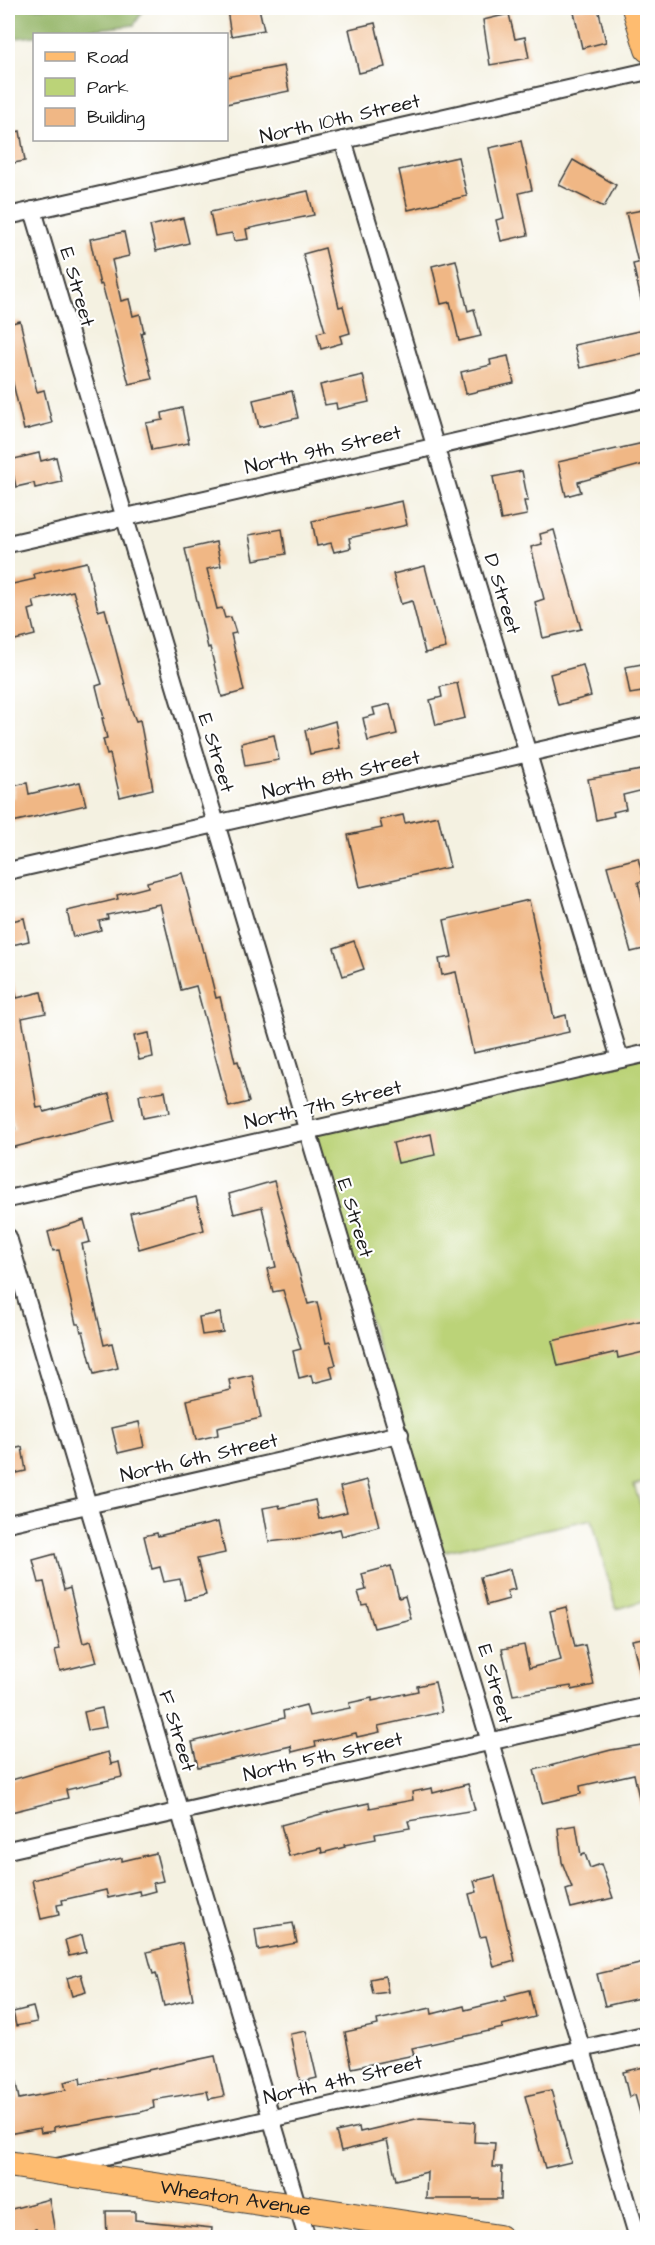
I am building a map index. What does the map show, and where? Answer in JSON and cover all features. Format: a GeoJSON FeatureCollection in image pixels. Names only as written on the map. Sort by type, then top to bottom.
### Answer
{"type":"FeatureCollection","features":[{"type":"Feature","properties":{"kind":"main road"},"geometry":{"type":"LineString","coordinates":[[635,8],[648,49]]}},
{"type":"Feature","properties":{"kind":"main road","name":"Wheaton Avenue"},"geometry":{"type":"LineString","coordinates":[[8,2164],[499,2238]]}},
{"type":"Feature","properties":{"kind":"street","name":"North 10th Street"},"geometry":{"type":"LineString","coordinates":[[8,216],[648,71]]}},
{"type":"Feature","properties":{"kind":"street","name":"D Street"},"geometry":{"type":"LineString","coordinates":[[344,140],[620,1059]]}},
{"type":"Feature","properties":{"kind":"street","name":"E Street"},"geometry":{"type":"LineString","coordinates":[[33,210],[638,2238]]}},
{"type":"Feature","properties":{"kind":"street","name":"North 9th Street"},"geometry":{"type":"LineString","coordinates":[[8,544],[648,398]]}},
{"type":"Feature","properties":{"kind":"street","name":"North 8th Street"},"geometry":{"type":"LineString","coordinates":[[8,871],[648,726]]}},
{"type":"Feature","properties":{"kind":"street","name":"North 7th Street"},"geometry":{"type":"LineString","coordinates":[[8,1199],[648,1053]]}},
{"type":"Feature","properties":{"kind":"street","name":"F Street"},"geometry":{"type":"LineString","coordinates":[[8,1236],[307,2238]]}},
{"type":"Feature","properties":{"kind":"street","name":"North 6th Street"},"geometry":{"type":"LineString","coordinates":[[8,1523],[400,1434]]}},
{"type":"Feature","properties":{"kind":"street","name":"North 5th Street"},"geometry":{"type":"LineString","coordinates":[[8,1850],[648,1706]]}},
{"type":"Feature","properties":{"kind":"street","name":"North 4th Street"},"geometry":{"type":"LineString","coordinates":[[48,2169],[648,2034]]}},
{"type":"Feature","properties":{"kind":"green space"},"geometry":{"type":"Polygon","coordinates":[[[8,8],[145,8],[134,25],[62,33],[33,33],[33,36],[8,39],[8,8]]]}},
{"type":"Feature","properties":{"kind":"green space"},"geometry":{"type":"Polygon","coordinates":[[[647,1052],[648,1481],[634,1485],[647,1526],[647,1600],[616,1609],[592,1519],[441,1552],[311,1130],[647,1052]]]}},
{"type":"Feature","properties":{"kind":"building"},"geometry":{"type":"Polygon","coordinates":[[[259,8],[264,30],[231,36],[227,10],[259,8]]]}},
{"type":"Feature","properties":{"kind":"building"},"geometry":{"type":"Polygon","coordinates":[[[573,8],[598,8],[606,42],[582,48],[573,8]]]}},
{"type":"Feature","properties":{"kind":"building"},"geometry":{"type":"Polygon","coordinates":[[[509,14],[515,39],[525,37],[529,58],[490,65],[483,20],[509,14]]]}},
{"type":"Feature","properties":{"kind":"building"},"geometry":{"type":"Polygon","coordinates":[[[375,23],[385,67],[359,73],[349,29],[375,23]]]}},
{"type":"Feature","properties":{"kind":"building"},"geometry":{"type":"Polygon","coordinates":[[[284,66],[289,91],[228,104],[228,77],[284,66]]]}},
{"type":"Feature","properties":{"kind":"building"},"geometry":{"type":"Polygon","coordinates":[[[20,131],[25,161],[8,164],[8,134],[20,131]]]}},
{"type":"Feature","properties":{"kind":"building"},"geometry":{"type":"Polygon","coordinates":[[[521,141],[532,190],[519,193],[528,235],[501,241],[496,220],[504,218],[489,148],[521,141]]]}},
{"type":"Feature","properties":{"kind":"building"},"geometry":{"type":"Polygon","coordinates":[[[458,157],[467,196],[408,210],[399,170],[458,157]]]}},
{"type":"Feature","properties":{"kind":"building"},"geometry":{"type":"Polygon","coordinates":[[[573,160],[616,185],[604,207],[559,185],[573,160]]]}},
{"type":"Feature","properties":{"kind":"building"},"geometry":{"type":"Polygon","coordinates":[[[308,191],[314,215],[246,229],[248,239],[234,241],[232,233],[215,236],[210,212],[308,191]]]}},
{"type":"Feature","properties":{"kind":"building"},"geometry":{"type":"Polygon","coordinates":[[[648,209],[648,303],[642,304],[633,264],[638,263],[626,213],[648,209]]]}},
{"type":"Feature","properties":{"kind":"building"},"geometry":{"type":"Polygon","coordinates":[[[183,218],[189,243],[156,251],[150,226],[183,218]]]}},
{"type":"Feature","properties":{"kind":"building"},"geometry":{"type":"Polygon","coordinates":[[[124,232],[129,256],[112,260],[121,301],[129,299],[133,316],[140,314],[144,332],[141,333],[152,379],[129,384],[102,284],[100,285],[90,239],[124,232]]]}},
{"type":"Feature","properties":{"kind":"building"},"geometry":{"type":"Polygon","coordinates":[[[325,248],[339,307],[343,306],[350,333],[340,336],[342,343],[321,349],[317,333],[325,331],[303,254],[325,248]]]}},
{"type":"Feature","properties":{"kind":"building"},"geometry":{"type":"Polygon","coordinates":[[[456,260],[468,311],[474,309],[481,336],[459,341],[450,302],[441,304],[432,266],[456,260]]]}},
{"type":"Feature","properties":{"kind":"building"},"geometry":{"type":"Polygon","coordinates":[[[20,321],[37,392],[44,390],[52,423],[24,430],[8,362],[8,324],[20,321]]]}},
{"type":"Feature","properties":{"kind":"building"},"geometry":{"type":"Polygon","coordinates":[[[648,329],[648,352],[580,368],[574,345],[648,329]]]}},
{"type":"Feature","properties":{"kind":"building"},"geometry":{"type":"Polygon","coordinates":[[[508,356],[514,383],[466,394],[461,372],[491,365],[490,360],[508,356]]]}},
{"type":"Feature","properties":{"kind":"building"},"geometry":{"type":"Polygon","coordinates":[[[363,375],[369,402],[337,409],[336,403],[325,405],[320,385],[363,375]]]}},
{"type":"Feature","properties":{"kind":"building"},"geometry":{"type":"Polygon","coordinates":[[[292,391],[298,418],[259,427],[253,400],[292,391]]]}},
{"type":"Feature","properties":{"kind":"building"},"geometry":{"type":"Polygon","coordinates":[[[182,408],[189,443],[152,450],[146,423],[163,420],[162,413],[182,408]]]}},
{"type":"Feature","properties":{"kind":"building"},"geometry":{"type":"Polygon","coordinates":[[[648,442],[648,463],[578,482],[581,492],[566,496],[558,462],[648,442]]]}},
{"type":"Feature","properties":{"kind":"building"},"geometry":{"type":"Polygon","coordinates":[[[39,453],[41,461],[56,457],[62,482],[35,488],[34,483],[16,487],[10,460],[39,453]]]}},
{"type":"Feature","properties":{"kind":"building"},"geometry":{"type":"Polygon","coordinates":[[[522,471],[528,501],[524,501],[527,515],[501,520],[493,477],[522,471]]]}},
{"type":"Feature","properties":{"kind":"building"},"geometry":{"type":"Polygon","coordinates":[[[402,501],[407,525],[349,538],[351,548],[334,552],[331,543],[317,546],[312,521],[402,501]]]}},
{"type":"Feature","properties":{"kind":"building"},"geometry":{"type":"Polygon","coordinates":[[[282,529],[286,554],[254,560],[249,535],[282,529]]]}},
{"type":"Feature","properties":{"kind":"building"},"geometry":{"type":"Polygon","coordinates":[[[554,530],[581,629],[543,638],[535,602],[544,599],[531,547],[542,544],[540,534],[554,530]]]}},
{"type":"Feature","properties":{"kind":"building"},"geometry":{"type":"Polygon","coordinates":[[[216,542],[221,566],[207,569],[217,609],[222,608],[225,618],[231,617],[236,633],[231,634],[244,691],[222,697],[185,549],[216,542]]]}},
{"type":"Feature","properties":{"kind":"building"},"geometry":{"type":"Polygon","coordinates":[[[87,562],[98,611],[105,609],[132,711],[136,721],[140,720],[153,789],[120,797],[110,754],[107,755],[103,739],[107,738],[96,686],[102,684],[73,591],[33,601],[35,608],[29,610],[35,635],[11,641],[8,628],[8,585],[35,579],[34,574],[87,562]]]}},
{"type":"Feature","properties":{"kind":"building"},"geometry":{"type":"Polygon","coordinates":[[[425,566],[446,648],[425,653],[412,601],[401,604],[393,574],[425,566]]]}},
{"type":"Feature","properties":{"kind":"building"},"geometry":{"type":"Polygon","coordinates":[[[648,663],[648,691],[630,694],[625,667],[648,663]]]}},
{"type":"Feature","properties":{"kind":"building"},"geometry":{"type":"Polygon","coordinates":[[[583,665],[591,696],[558,705],[550,674],[583,665]]]}},
{"type":"Feature","properties":{"kind":"building"},"geometry":{"type":"Polygon","coordinates":[[[457,683],[465,718],[436,725],[430,700],[442,697],[440,687],[457,683]]]}},
{"type":"Feature","properties":{"kind":"building"},"geometry":{"type":"Polygon","coordinates":[[[390,704],[397,734],[368,741],[363,718],[375,715],[373,708],[390,704]]]}},
{"type":"Feature","properties":{"kind":"building"},"geometry":{"type":"Polygon","coordinates":[[[335,721],[340,748],[310,754],[305,730],[335,721]]]}},
{"type":"Feature","properties":{"kind":"building"},"geometry":{"type":"Polygon","coordinates":[[[274,735],[279,760],[245,766],[241,743],[274,735]]]}},
{"type":"Feature","properties":{"kind":"building"},"geometry":{"type":"Polygon","coordinates":[[[648,769],[648,789],[623,795],[626,809],[613,812],[614,816],[596,820],[588,779],[648,769]]]}},
{"type":"Feature","properties":{"kind":"building"},"geometry":{"type":"Polygon","coordinates":[[[80,782],[86,805],[8,823],[8,799],[15,797],[13,786],[27,783],[29,794],[80,782]]]}},
{"type":"Feature","properties":{"kind":"building"},"geometry":{"type":"Polygon","coordinates":[[[403,815],[405,823],[438,816],[450,867],[360,887],[348,835],[382,828],[380,820],[403,815]]]}},
{"type":"Feature","properties":{"kind":"building"},"geometry":{"type":"Polygon","coordinates":[[[638,858],[644,881],[638,882],[645,913],[648,912],[648,948],[631,952],[607,866],[638,858]]]}},
{"type":"Feature","properties":{"kind":"building"},"geometry":{"type":"Polygon","coordinates":[[[182,873],[216,998],[220,997],[235,1062],[238,1061],[249,1102],[229,1107],[196,986],[181,990],[160,904],[107,915],[108,919],[99,921],[101,930],[73,937],[67,911],[118,899],[117,895],[148,887],[147,882],[182,873]]]}},
{"type":"Feature","properties":{"kind":"building"},"geometry":{"type":"Polygon","coordinates":[[[529,900],[554,1018],[566,1015],[569,1032],[473,1053],[456,972],[442,975],[439,959],[452,957],[444,920],[529,900]]]}},
{"type":"Feature","properties":{"kind":"building"},"geometry":{"type":"Polygon","coordinates":[[[24,918],[29,941],[8,946],[8,922],[24,918]]]}},
{"type":"Feature","properties":{"kind":"building"},"geometry":{"type":"Polygon","coordinates":[[[354,941],[364,969],[343,976],[334,948],[354,941]]]}},
{"type":"Feature","properties":{"kind":"building"},"geometry":{"type":"Polygon","coordinates":[[[13,982],[17,998],[41,992],[46,1013],[22,1018],[37,1108],[42,1107],[44,1112],[109,1094],[115,1121],[11,1148],[8,1131],[15,1129],[8,1099],[8,983],[13,982]]]}},
{"type":"Feature","properties":{"kind":"building"},"geometry":{"type":"Polygon","coordinates":[[[149,1033],[153,1057],[139,1060],[134,1036],[149,1033]]]}},
{"type":"Feature","properties":{"kind":"building"},"geometry":{"type":"Polygon","coordinates":[[[165,1091],[169,1113],[143,1118],[139,1095],[165,1091]]]}},
{"type":"Feature","properties":{"kind":"building"},"geometry":{"type":"Polygon","coordinates":[[[431,1134],[435,1155],[398,1163],[393,1143],[431,1134]]]}},
{"type":"Feature","properties":{"kind":"building"},"geometry":{"type":"Polygon","coordinates":[[[274,1181],[308,1304],[317,1302],[326,1343],[330,1342],[336,1365],[330,1366],[333,1378],[313,1383],[311,1375],[299,1378],[293,1351],[301,1349],[283,1290],[273,1292],[267,1269],[276,1267],[262,1207],[234,1214],[229,1194],[274,1181]]]}},
{"type":"Feature","properties":{"kind":"building"},"geometry":{"type":"Polygon","coordinates":[[[196,1197],[204,1230],[139,1249],[130,1213],[196,1197]]]}},
{"type":"Feature","properties":{"kind":"building"},"geometry":{"type":"Polygon","coordinates":[[[84,1220],[90,1242],[82,1244],[104,1345],[112,1343],[118,1368],[94,1374],[83,1331],[81,1332],[79,1324],[76,1324],[59,1250],[53,1251],[48,1232],[84,1220]]]}},
{"type":"Feature","properties":{"kind":"building"},"geometry":{"type":"Polygon","coordinates":[[[220,1313],[223,1332],[202,1335],[199,1317],[220,1313]]]}},
{"type":"Feature","properties":{"kind":"building"},"geometry":{"type":"Polygon","coordinates":[[[648,1319],[648,1351],[618,1358],[617,1352],[558,1366],[552,1341],[648,1319]]]}},
{"type":"Feature","properties":{"kind":"building"},"geometry":{"type":"Polygon","coordinates":[[[252,1375],[261,1418],[217,1428],[218,1435],[196,1440],[187,1400],[231,1390],[229,1380],[252,1375]]]}},
{"type":"Feature","properties":{"kind":"building"},"geometry":{"type":"Polygon","coordinates":[[[139,1422],[144,1447],[118,1453],[112,1428],[139,1422]]]}},
{"type":"Feature","properties":{"kind":"building"},"geometry":{"type":"Polygon","coordinates":[[[22,1447],[26,1471],[8,1475],[8,1450],[22,1447]]]}},
{"type":"Feature","properties":{"kind":"building"},"geometry":{"type":"Polygon","coordinates":[[[367,1480],[379,1526],[342,1536],[340,1529],[302,1538],[269,1542],[263,1508],[279,1505],[280,1508],[315,1500],[319,1519],[347,1512],[340,1487],[367,1480]]]}},
{"type":"Feature","properties":{"kind":"building"},"geometry":{"type":"Polygon","coordinates":[[[218,1522],[225,1553],[197,1559],[206,1595],[185,1600],[180,1579],[164,1582],[160,1567],[152,1569],[144,1536],[157,1533],[158,1536],[218,1522]]]}},
{"type":"Feature","properties":{"kind":"building"},"geometry":{"type":"Polygon","coordinates":[[[55,1554],[64,1590],[70,1588],[83,1643],[91,1641],[97,1662],[60,1671],[55,1650],[60,1649],[44,1582],[39,1583],[33,1560],[55,1554]]]}},
{"type":"Feature","properties":{"kind":"building"},"geometry":{"type":"Polygon","coordinates":[[[391,1566],[399,1598],[405,1596],[411,1619],[374,1628],[367,1604],[362,1605],[358,1592],[366,1590],[362,1574],[391,1566]]]}},
{"type":"Feature","properties":{"kind":"building"},"geometry":{"type":"Polygon","coordinates":[[[510,1569],[515,1589],[507,1591],[509,1599],[487,1605],[480,1577],[510,1569]]]}},
{"type":"Feature","properties":{"kind":"building"},"geometry":{"type":"Polygon","coordinates":[[[566,1607],[575,1647],[585,1645],[594,1685],[572,1690],[571,1686],[513,1695],[502,1649],[524,1645],[529,1668],[561,1660],[550,1611],[566,1607]]]}},
{"type":"Feature","properties":{"kind":"building"},"geometry":{"type":"Polygon","coordinates":[[[648,1637],[648,1682],[642,1682],[632,1640],[648,1637]]]}},
{"type":"Feature","properties":{"kind":"building"},"geometry":{"type":"Polygon","coordinates":[[[435,1682],[442,1712],[378,1726],[380,1732],[357,1737],[356,1733],[315,1742],[316,1746],[292,1752],[291,1746],[198,1767],[192,1742],[284,1718],[283,1711],[306,1705],[309,1716],[350,1708],[349,1703],[372,1698],[372,1701],[418,1691],[417,1686],[435,1682]]]}},
{"type":"Feature","properties":{"kind":"building"},"geometry":{"type":"Polygon","coordinates":[[[102,1708],[106,1727],[88,1730],[84,1712],[102,1708]]]}},
{"type":"Feature","properties":{"kind":"building"},"geometry":{"type":"Polygon","coordinates":[[[648,1744],[648,1806],[641,1807],[634,1774],[580,1786],[581,1794],[542,1803],[534,1770],[611,1750],[648,1744]]]}},
{"type":"Feature","properties":{"kind":"building"},"geometry":{"type":"Polygon","coordinates":[[[108,1752],[111,1764],[119,1762],[122,1777],[66,1790],[68,1798],[11,1812],[8,1781],[108,1752]]]}},
{"type":"Feature","properties":{"kind":"building"},"geometry":{"type":"Polygon","coordinates":[[[468,1784],[475,1810],[408,1821],[410,1828],[375,1834],[376,1839],[344,1845],[345,1847],[322,1853],[321,1848],[289,1856],[281,1825],[369,1803],[370,1808],[413,1800],[412,1792],[432,1788],[433,1793],[468,1784]]]}},
{"type":"Feature","properties":{"kind":"building"},"geometry":{"type":"Polygon","coordinates":[[[576,1825],[581,1855],[585,1854],[590,1868],[601,1864],[613,1898],[571,1908],[566,1890],[572,1888],[562,1862],[558,1828],[576,1825]]]}},
{"type":"Feature","properties":{"kind":"building"},"geometry":{"type":"Polygon","coordinates":[[[156,1853],[163,1881],[153,1883],[155,1891],[140,1895],[139,1891],[108,1898],[106,1890],[62,1900],[63,1904],[57,1905],[59,1915],[41,1919],[32,1880],[122,1858],[122,1861],[156,1853]]]}},
{"type":"Feature","properties":{"kind":"building"},"geometry":{"type":"Polygon","coordinates":[[[495,1876],[515,1961],[494,1967],[486,1936],[480,1937],[469,1894],[477,1892],[474,1881],[495,1876]]]}},
{"type":"Feature","properties":{"kind":"building"},"geometry":{"type":"Polygon","coordinates":[[[293,1923],[297,1943],[258,1950],[255,1929],[293,1923]]]}},
{"type":"Feature","properties":{"kind":"building"},"geometry":{"type":"Polygon","coordinates":[[[82,1935],[86,1952],[69,1956],[65,1940],[82,1935]]]}},
{"type":"Feature","properties":{"kind":"building"},"geometry":{"type":"Polygon","coordinates":[[[182,1943],[193,1999],[164,2006],[156,1973],[153,1974],[147,1952],[182,1943]]]}},
{"type":"Feature","properties":{"kind":"building"},"geometry":{"type":"Polygon","coordinates":[[[648,1962],[648,1996],[605,2006],[597,1974],[648,1962]]]}},
{"type":"Feature","properties":{"kind":"building"},"geometry":{"type":"Polygon","coordinates":[[[81,1974],[86,1992],[72,1996],[67,1978],[81,1974]]]}},
{"type":"Feature","properties":{"kind":"building"},"geometry":{"type":"Polygon","coordinates":[[[385,1976],[388,1992],[373,1994],[370,1979],[385,1976]]]}},
{"type":"Feature","properties":{"kind":"building"},"geometry":{"type":"Polygon","coordinates":[[[529,1990],[535,2017],[502,2025],[503,2028],[412,2048],[414,2055],[352,2068],[345,2032],[378,2025],[377,2020],[431,2008],[432,2014],[464,2006],[465,2010],[506,2000],[505,1996],[529,1990]]]}},
{"type":"Feature","properties":{"kind":"building"},"geometry":{"type":"Polygon","coordinates":[[[33,2007],[37,2022],[16,2026],[13,2012],[33,2007]]]}},
{"type":"Feature","properties":{"kind":"building"},"geometry":{"type":"Polygon","coordinates":[[[306,2031],[317,2078],[300,2082],[290,2034],[306,2031]]]}},
{"type":"Feature","properties":{"kind":"building"},"geometry":{"type":"Polygon","coordinates":[[[215,2056],[224,2096],[209,2099],[207,2091],[153,2100],[154,2108],[141,2112],[54,2127],[54,2131],[41,2133],[40,2128],[8,2134],[8,2074],[14,2073],[19,2099],[66,2090],[64,2082],[80,2078],[81,2084],[215,2056]]]}},
{"type":"Feature","properties":{"kind":"building"},"geometry":{"type":"Polygon","coordinates":[[[648,2066],[648,2123],[643,2124],[635,2095],[629,2097],[623,2072],[648,2066]]]}},
{"type":"Feature","properties":{"kind":"building"},"geometry":{"type":"Polygon","coordinates":[[[551,2090],[571,2162],[545,2168],[525,2096],[551,2090]]]}},
{"type":"Feature","properties":{"kind":"building"},"geometry":{"type":"Polygon","coordinates":[[[420,2118],[475,2122],[474,2142],[495,2143],[493,2167],[502,2167],[501,2199],[426,2199],[427,2172],[396,2180],[387,2140],[341,2151],[336,2132],[359,2127],[360,2132],[420,2118]]]}},
{"type":"Feature","properties":{"kind":"building"},"geometry":{"type":"Polygon","coordinates":[[[49,2199],[56,2238],[37,2238],[36,2229],[8,2236],[8,2210],[49,2199]]]}},
{"type":"Feature","properties":{"kind":"building"},"geometry":{"type":"Polygon","coordinates":[[[106,2211],[135,2211],[135,2220],[212,2228],[211,2238],[107,2238],[106,2211]]]}}]}
